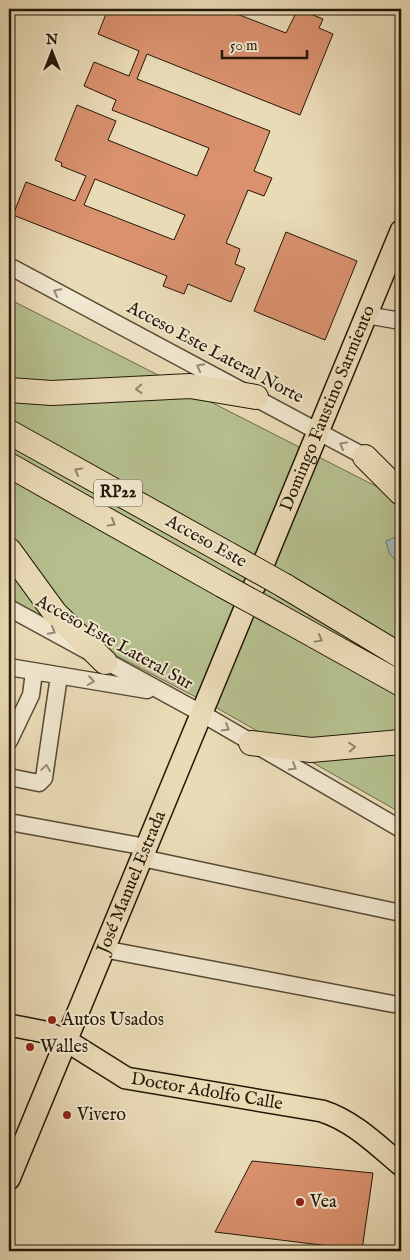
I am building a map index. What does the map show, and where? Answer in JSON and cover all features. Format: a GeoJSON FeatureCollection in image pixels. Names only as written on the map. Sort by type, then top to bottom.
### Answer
{"type":"FeatureCollection","features":[{"type":"Feature","properties":{"kind":"highway"},"geometry":{"type":"LineString","coordinates":[[9,390],[61,393],[190,386],[256,398]]}},
{"type":"Feature","properties":{"kind":"highway","name":"Acceso Este"},"geometry":{"type":"LineString","coordinates":[[9,432],[285,586],[401,656]]}},
{"type":"Feature","properties":{"kind":"highway"},"geometry":{"type":"LineString","coordinates":[[365,457],[401,493]]}},
{"type":"Feature","properties":{"kind":"highway","name":"Acceso Este"},"geometry":{"type":"LineString","coordinates":[[9,465],[401,684]]}},
{"type":"Feature","properties":{"kind":"highway"},"geometry":{"type":"LineString","coordinates":[[9,550],[55,613],[105,662]]}},
{"type":"Feature","properties":{"kind":"highway"},"geometry":{"type":"LineString","coordinates":[[251,743],[312,750],[401,742]]}},
{"type":"Feature","properties":{"kind":"main road","name":"Domingo Faustino Sarmiento"},"geometry":{"type":"LineString","coordinates":[[254,584],[401,232]]}},
{"type":"Feature","properties":{"kind":"main road","name":"José Manuel Estrada"},"geometry":{"type":"LineString","coordinates":[[9,1179],[254,584]]}},
{"type":"Feature","properties":{"kind":"main road","name":"Doctor Adolfo Calle"},"geometry":{"type":"LineString","coordinates":[[9,1025],[45,1032],[67,1041],[126,1078],[241,1099],[322,1111],[337,1116],[348,1122],[401,1165]]}},
{"type":"Feature","properties":{"kind":"street","name":"Acceso Este Lateral Norte"},"geometry":{"type":"LineString","coordinates":[[9,266],[401,477]]}},
{"type":"Feature","properties":{"kind":"street"},"geometry":{"type":"LineString","coordinates":[[366,315],[401,320]]}},
{"type":"Feature","properties":{"kind":"street","name":"Acceso Este Lateral Sur"},"geometry":{"type":"LineString","coordinates":[[9,608],[158,692],[201,714],[401,829]]}},
{"type":"Feature","properties":{"kind":"street"},"geometry":{"type":"LineString","coordinates":[[9,667],[158,692]]}},
{"type":"Feature","properties":{"kind":"street"},"geometry":{"type":"LineString","coordinates":[[9,741],[31,695],[34,672]]}},
{"type":"Feature","properties":{"kind":"street"},"geometry":{"type":"LineString","coordinates":[[9,777],[39,782],[44,778],[60,676]]}},
{"type":"Feature","properties":{"kind":"street"},"geometry":{"type":"LineString","coordinates":[[9,822],[401,913]]}},
{"type":"Feature","properties":{"kind":"street"},"geometry":{"type":"LineString","coordinates":[[103,949],[393,1004]]}},
{"type":"Feature","properties":{"kind":"green space"},"geometry":{"type":"Polygon","coordinates":[[[9,299],[401,499],[401,813],[217,708],[9,600],[9,299]]]}},
{"type":"Feature","properties":{"kind":"water"},"geometry":{"type":"Polygon","coordinates":[[[401,535],[401,567],[389,553],[386,541],[401,535]]]}},
{"type":"Feature","properties":{"kind":"building"},"geometry":{"type":"Polygon","coordinates":[[[108,9],[224,9],[286,33],[298,9],[323,19],[319,28],[333,34],[300,115],[147,54],[137,79],[270,131],[254,171],[272,178],[264,196],[248,190],[226,243],[240,249],[235,264],[245,268],[231,302],[188,284],[184,294],[163,286],[167,276],[13,215],[26,182],[75,201],[86,176],[61,166],[62,163],[55,160],[77,105],[116,121],[108,140],[197,176],[209,148],[112,110],[116,100],[84,86],[94,62],[129,76],[139,51],[98,34],[108,9]],[[95,179],[84,205],[174,240],[185,215],[95,179]]]}},
{"type":"Feature","properties":{"kind":"building"},"geometry":{"type":"Polygon","coordinates":[[[286,232],[357,261],[325,340],[254,311],[286,232]]]}},
{"type":"Feature","properties":{"kind":"building","name":"Vea"},"geometry":{"type":"Polygon","coordinates":[[[252,1161],[373,1173],[362,1250],[215,1232],[252,1161]]]}},
{"type":"Feature","properties":{"kind":"place","name":"Autos Usados"},"geometry":{"type":"Point","coordinates":[52,1020]}},
{"type":"Feature","properties":{"kind":"place","name":"Walles"},"geometry":{"type":"Point","coordinates":[30,1047]}},
{"type":"Feature","properties":{"kind":"place","name":"Vivero"},"geometry":{"type":"Point","coordinates":[67,1115]}},
{"type":"Feature","properties":{"kind":"place","name":"Vea"},"geometry":{"type":"Point","coordinates":[300,1202]}}]}
